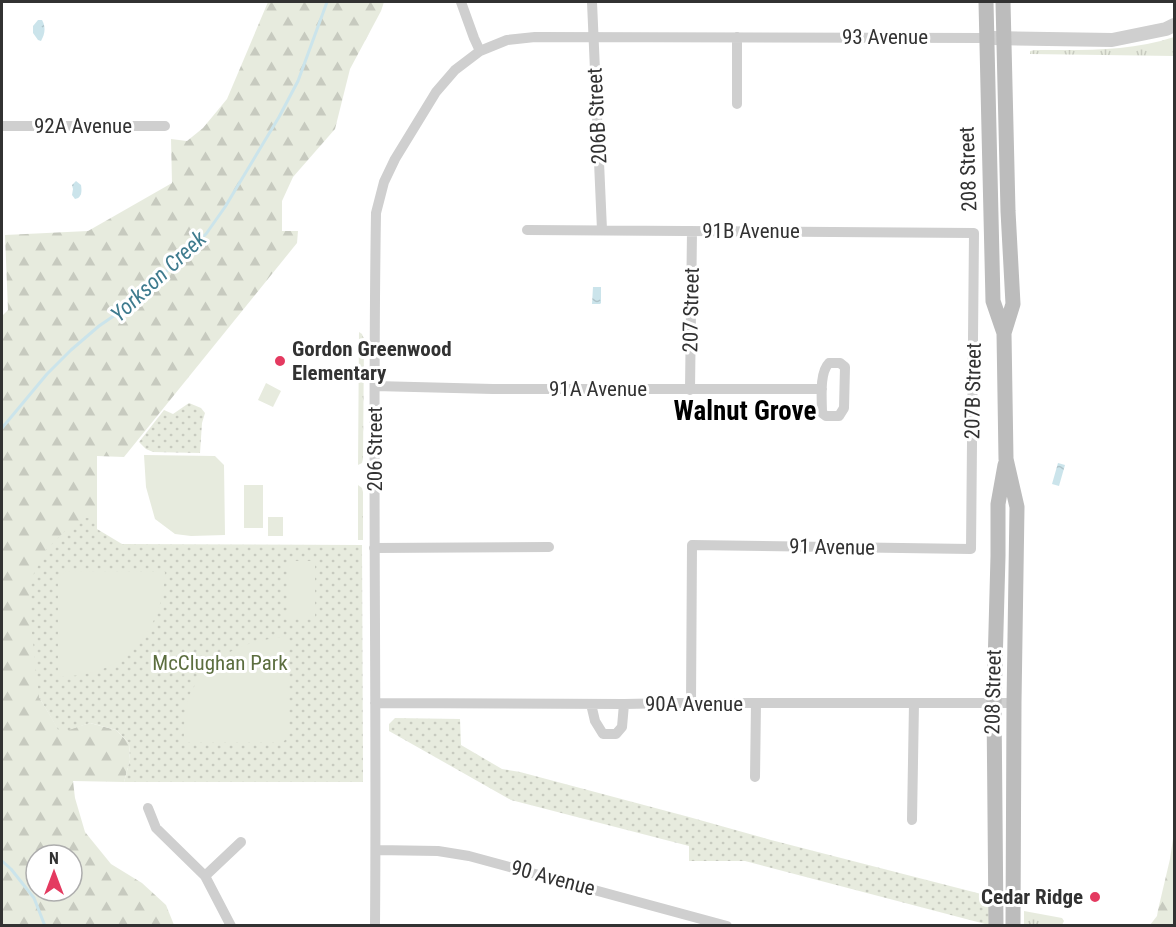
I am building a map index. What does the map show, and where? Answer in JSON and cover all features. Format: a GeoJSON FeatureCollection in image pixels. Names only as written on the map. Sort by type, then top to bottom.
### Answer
{"type":"FeatureCollection","features":[{"type":"Feature","properties":{"kind":"main road","name":"208 Street"},"geometry":{"type":"LineString","coordinates":[[986,2],[993,302],[1004,333]]}},
{"type":"Feature","properties":{"kind":"main road","name":"208 Street"},"geometry":{"type":"LineString","coordinates":[[996,926],[994,703],[998,504],[1006,459],[1004,333],[1013,304],[1008,211],[1003,2]]}},
{"type":"Feature","properties":{"kind":"main road","name":"208 Street"},"geometry":{"type":"LineString","coordinates":[[1006,459],[1017,507],[1013,926]]}},
{"type":"Feature","properties":{"kind":"street"},"geometry":{"type":"LineString","coordinates":[[461,2],[480,51]]}},
{"type":"Feature","properties":{"kind":"street","name":"206B Street"},"geometry":{"type":"LineString","coordinates":[[592,2],[602,230]]}},
{"type":"Feature","properties":{"kind":"street","name":"93 Avenue"},"geometry":{"type":"LineString","coordinates":[[593,37],[1113,40],[1166,29],[1174,25]]}},
{"type":"Feature","properties":{"kind":"street","name":"206 Street"},"geometry":{"type":"LineString","coordinates":[[375,926],[376,213],[384,182],[395,159],[435,92],[455,70],[480,51],[507,40],[535,37],[593,37]]}},
{"type":"Feature","properties":{"kind":"street"},"geometry":{"type":"LineString","coordinates":[[737,37],[737,104]]}},
{"type":"Feature","properties":{"kind":"street","name":"92A Avenue"},"geometry":{"type":"LineString","coordinates":[[2,126],[165,126]]}},
{"type":"Feature","properties":{"kind":"street","name":"91B Avenue"},"geometry":{"type":"LineString","coordinates":[[527,230],[974,233]]}},
{"type":"Feature","properties":{"kind":"street","name":"207 Street"},"geometry":{"type":"LineString","coordinates":[[690,390],[692,231]]}},
{"type":"Feature","properties":{"kind":"street","name":"207B Street"},"geometry":{"type":"LineString","coordinates":[[971,549],[974,233]]}},
{"type":"Feature","properties":{"kind":"street"},"geometry":{"type":"LineString","coordinates":[[829,363],[840,363],[845,367],[844,408],[839,416],[826,416],[822,413],[822,389],[824,368],[829,363]]}},
{"type":"Feature","properties":{"kind":"street","name":"91A Avenue"},"geometry":{"type":"LineString","coordinates":[[375,386],[690,390],[822,389]]}},
{"type":"Feature","properties":{"kind":"street","name":"91 Avenue"},"geometry":{"type":"LineString","coordinates":[[691,703],[692,546],[971,549]]}},
{"type":"Feature","properties":{"kind":"street"},"geometry":{"type":"LineString","coordinates":[[374,548],[549,547]]}},
{"type":"Feature","properties":{"kind":"street","name":"90A Avenue"},"geometry":{"type":"LineString","coordinates":[[375,703],[1014,703]]}},
{"type":"Feature","properties":{"kind":"street"},"geometry":{"type":"LineString","coordinates":[[755,777],[756,703]]}},
{"type":"Feature","properties":{"kind":"street"},"geometry":{"type":"LineString","coordinates":[[912,820],[914,703]]}},
{"type":"Feature","properties":{"kind":"street"},"geometry":{"type":"LineString","coordinates":[[591,704],[595,721],[603,735],[616,734],[622,727],[624,704]]}},
{"type":"Feature","properties":{"kind":"street"},"geometry":{"type":"LineString","coordinates":[[148,808],[156,828],[205,876],[231,926]]}},
{"type":"Feature","properties":{"kind":"street"},"geometry":{"type":"LineString","coordinates":[[205,876],[241,842]]}},
{"type":"Feature","properties":{"kind":"street","name":"90 Avenue"},"geometry":{"type":"LineString","coordinates":[[376,850],[438,851],[469,856],[712,924],[728,926]]}},
{"type":"Feature","properties":{"kind":"green space"},"geometry":{"type":"Polygon","coordinates":[[[268,2],[384,2],[350,69],[335,129],[293,177],[282,201],[282,231],[298,231],[297,243],[124,457],[97,456],[97,518],[85,518],[39,697],[60,732],[90,723],[116,730],[129,743],[130,760],[124,782],[73,781],[75,798],[85,832],[111,864],[142,883],[166,905],[174,925],[2,925],[2,316],[8,310],[5,235],[88,231],[172,183],[171,139],[187,141],[203,128],[227,99],[268,2]]]}},
{"type":"Feature","properties":{"kind":"green space"},"geometry":{"type":"Polygon","coordinates":[[[1174,37],[1174,56],[1030,54],[1030,51],[1035,50],[1123,48],[1174,37]]]}},
{"type":"Feature","properties":{"kind":"green space"},"geometry":{"type":"Polygon","coordinates":[[[359,332],[364,339],[363,459],[358,465],[359,332]]]}},
{"type":"Feature","properties":{"kind":"green space"},"geometry":{"type":"Polygon","coordinates":[[[266,383],[281,391],[273,407],[258,400],[266,383]]]}},
{"type":"Feature","properties":{"kind":"green space"},"geometry":{"type":"Polygon","coordinates":[[[189,403],[201,408],[205,413],[200,453],[153,452],[139,442],[164,410],[173,414],[189,403]]]}},
{"type":"Feature","properties":{"kind":"green space"},"geometry":{"type":"Polygon","coordinates":[[[144,455],[215,456],[224,465],[225,535],[175,534],[155,519],[146,487],[144,455]]]}},
{"type":"Feature","properties":{"kind":"green space"},"geometry":{"type":"Polygon","coordinates":[[[244,485],[263,485],[263,528],[244,528],[244,485]]]}},
{"type":"Feature","properties":{"kind":"green space"},"geometry":{"type":"Polygon","coordinates":[[[358,485],[363,492],[363,540],[358,540],[358,485]]]}},
{"type":"Feature","properties":{"kind":"green space"},"geometry":{"type":"Polygon","coordinates":[[[268,517],[283,517],[283,536],[268,536],[268,517]]]}},
{"type":"Feature","properties":{"kind":"green space","name":"McClughan Park"},"geometry":{"type":"Polygon","coordinates":[[[85,518],[97,518],[97,529],[122,544],[362,545],[363,782],[124,782],[130,760],[129,743],[116,730],[90,723],[60,733],[39,697],[30,615],[29,583],[46,550],[67,529],[85,518]]]}},
{"type":"Feature","properties":{"kind":"green space"},"geometry":{"type":"Polygon","coordinates":[[[287,561],[315,561],[315,617],[287,617],[287,561]]]}},
{"type":"Feature","properties":{"kind":"green space"},"geometry":{"type":"Polygon","coordinates":[[[66,571],[165,572],[164,588],[155,618],[139,644],[128,655],[100,670],[58,677],[58,578],[66,571]]]}},
{"type":"Feature","properties":{"kind":"green space"},"geometry":{"type":"Polygon","coordinates":[[[289,636],[289,736],[283,742],[184,742],[185,715],[189,696],[205,672],[224,656],[243,646],[289,636]]]}},
{"type":"Feature","properties":{"kind":"green space"},"geometry":{"type":"Polygon","coordinates":[[[395,718],[460,719],[461,745],[502,769],[989,896],[989,925],[745,861],[689,861],[689,846],[511,800],[389,731],[389,724],[395,718]]]}},
{"type":"Feature","properties":{"kind":"green space"},"geometry":{"type":"Polygon","coordinates":[[[1174,832],[1174,925],[1150,925],[1157,916],[1174,832]]]}},
{"type":"Feature","properties":{"kind":"green space"},"geometry":{"type":"Polygon","coordinates":[[[1024,911],[1062,918],[1064,921],[1062,925],[1024,925],[1024,911]]]}},
{"type":"Feature","properties":{"kind":"water"},"geometry":{"type":"Polygon","coordinates":[[[38,20],[42,20],[44,28],[41,41],[33,33],[33,26],[38,20]]]}},
{"type":"Feature","properties":{"kind":"water"},"geometry":{"type":"Polygon","coordinates":[[[76,181],[81,185],[81,192],[80,196],[75,199],[72,195],[72,185],[76,181]]]}},
{"type":"Feature","properties":{"kind":"water"},"geometry":{"type":"Polygon","coordinates":[[[593,287],[601,287],[600,304],[592,304],[593,287]]]}},
{"type":"Feature","properties":{"kind":"water"},"geometry":{"type":"Polygon","coordinates":[[[1058,463],[1065,465],[1059,486],[1052,484],[1058,463]]]}},
{"type":"Feature","properties":{"kind":"waterway","name":"Yorkson Creek"},"geometry":{"type":"LineString","coordinates":[[2,428],[47,374],[71,350],[99,326],[134,302],[206,234],[225,207],[298,81],[327,2]]}},
{"type":"Feature","properties":{"kind":"waterway","name":"Yorkson Creek"},"geometry":{"type":"LineString","coordinates":[[2,861],[34,898],[45,926]]}},
{"type":"Feature","properties":{"kind":"place","name":"Gordon Greenwood Elementary"},"geometry":{"type":"Point","coordinates":[280,361]}},
{"type":"Feature","properties":{"kind":"place","name":"Cedar Ridge"},"geometry":{"type":"Point","coordinates":[1095,897]}},
{"type":"Feature","properties":{"kind":"district","name":"Walnut Grove"},"geometry":{"type":"Point","coordinates":[745,411]}}]}
